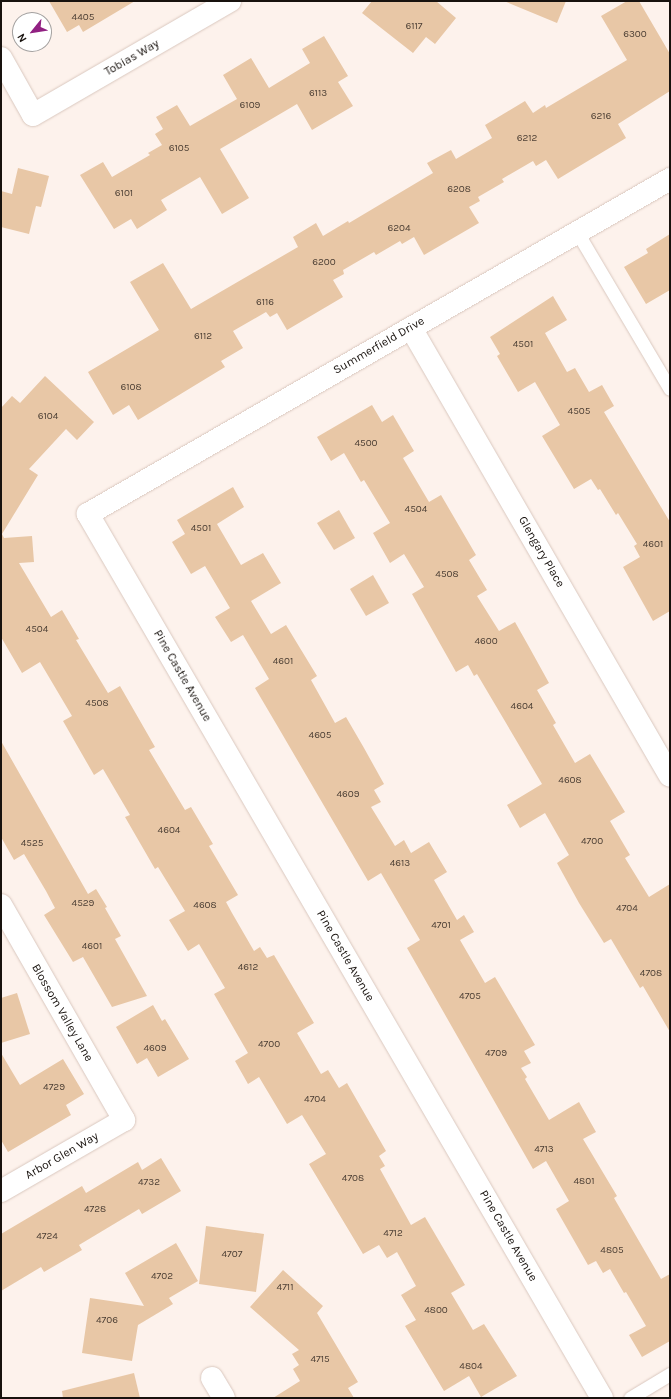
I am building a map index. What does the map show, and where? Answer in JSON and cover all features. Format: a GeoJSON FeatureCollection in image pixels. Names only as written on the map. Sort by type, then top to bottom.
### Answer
{"type":"FeatureCollection","features":[{"type":"Feature","properties":{"kind":"street","name":"Tobias Way"},"geometry":{"type":"LineString","coordinates":[[1,58],[34,115],[230,1]]}},
{"type":"Feature","properties":{"kind":"street","name":"Summerfield Drive"},"geometry":{"type":"LineString","coordinates":[[88,514],[670,179]]}},
{"type":"Feature","properties":{"kind":"street","name":"Glengary Place"},"geometry":{"type":"LineString","coordinates":[[411,328],[670,776]]}},
{"type":"Feature","properties":{"kind":"street","name":"Pine Castle Avenue"},"geometry":{"type":"LineString","coordinates":[[88,514],[602,1398]]}},
{"type":"Feature","properties":{"kind":"street","name":"Blossom Valley Lane"},"geometry":{"type":"LineString","coordinates":[[1,905],[9,936],[124,1120]]}},
{"type":"Feature","properties":{"kind":"street","name":"Arbor Glen Way"},"geometry":{"type":"LineString","coordinates":[[1,1191],[124,1120]]}},
{"type":"Feature","properties":{"kind":"street"},"geometry":{"type":"LineString","coordinates":[[212,1378],[224,1398]]}},
{"type":"Feature","properties":{"kind":"lane"},"geometry":{"type":"LineString","coordinates":[[577,232],[670,390]]}},
{"type":"Feature","properties":{"kind":"lane"},"geometry":{"type":"LineString","coordinates":[[630,1398],[670,1374]]}},
{"type":"Feature","properties":{"kind":"building"},"geometry":{"type":"Polygon","coordinates":[[[49,1],[135,1],[83,32],[79,25],[67,32],[49,1]]]}},
{"type":"Feature","properties":{"kind":"building"},"geometry":{"type":"Polygon","coordinates":[[[372,1],[436,1],[456,18],[435,44],[426,37],[413,53],[362,13],[372,1]]]}},
{"type":"Feature","properties":{"kind":"building"},"geometry":{"type":"Polygon","coordinates":[[[504,1],[566,1],[557,23],[504,1]]]}},
{"type":"Feature","properties":{"kind":"building"},"geometry":{"type":"Polygon","coordinates":[[[627,1],[639,1],[670,54],[670,91],[618,124],[626,138],[558,179],[546,160],[536,166],[533,161],[502,179],[504,182],[478,197],[480,201],[469,207],[479,223],[424,255],[414,237],[402,244],[400,241],[376,255],[374,252],[343,270],[344,274],[333,280],[343,297],[287,330],[277,313],[270,317],[266,312],[233,331],[243,348],[221,361],[225,367],[138,420],[129,405],[113,415],[88,372],[159,330],[130,282],[163,263],[191,309],[298,247],[293,237],[316,223],[323,236],[348,221],[349,223],[433,173],[427,163],[451,150],[456,159],[492,138],[485,125],[525,101],[533,113],[545,105],[546,108],[627,60],[601,16],[627,1]]]}},
{"type":"Feature","properties":{"kind":"building"},"geometry":{"type":"Polygon","coordinates":[[[324,36],[348,76],[338,82],[353,106],[312,130],[297,104],[220,149],[249,198],[222,214],[200,177],[161,200],[167,210],[137,229],[131,219],[114,229],[80,175],[103,162],[112,177],[150,155],[148,153],[162,145],[155,134],[163,129],[156,117],[177,105],[190,126],[237,99],[223,75],[251,58],[269,88],[310,63],[302,49],[324,36]]]}},
{"type":"Feature","properties":{"kind":"building"},"geometry":{"type":"Polygon","coordinates":[[[18,168],[49,176],[41,207],[36,206],[29,234],[1,227],[1,191],[12,194],[18,168]]]}},
{"type":"Feature","properties":{"kind":"building"},"geometry":{"type":"Polygon","coordinates":[[[670,234],[670,290],[646,304],[624,267],[648,253],[646,249],[670,234]]]}},
{"type":"Feature","properties":{"kind":"building"},"geometry":{"type":"Polygon","coordinates":[[[553,296],[567,320],[545,333],[567,372],[575,368],[589,392],[602,385],[614,406],[604,412],[670,522],[670,611],[653,621],[623,567],[640,557],[634,546],[637,544],[618,513],[616,515],[600,489],[598,490],[591,479],[574,489],[542,436],[560,425],[535,382],[518,392],[497,356],[500,354],[490,337],[553,296]]]}},
{"type":"Feature","properties":{"kind":"building"},"geometry":{"type":"Polygon","coordinates":[[[45,376],[94,422],[77,440],[66,429],[29,469],[38,475],[2,534],[4,538],[32,536],[34,562],[19,563],[51,617],[62,610],[79,639],[76,640],[108,693],[120,686],[155,747],[149,750],[185,810],[191,807],[213,844],[209,846],[238,895],[226,902],[232,913],[254,951],[260,947],[267,958],[274,955],[314,1023],[297,1033],[321,1074],[328,1070],[339,1088],[347,1083],[386,1151],[379,1156],[385,1166],[380,1169],[411,1225],[425,1217],[465,1285],[451,1293],[473,1330],[484,1324],[517,1376],[481,1397],[469,1376],[444,1391],[405,1326],[416,1320],[401,1295],[416,1286],[397,1252],[387,1258],[379,1245],[363,1254],[309,1164],[326,1154],[302,1115],[287,1124],[259,1077],[248,1084],[235,1061],[248,1053],[214,994],[225,988],[199,944],[188,951],[169,920],[185,911],[158,867],[155,869],[125,817],[130,815],[103,769],[94,775],[63,721],[72,716],[40,662],[22,673],[1,637],[1,408],[12,396],[20,403],[45,376]]]}},
{"type":"Feature","properties":{"kind":"building"},"geometry":{"type":"Polygon","coordinates":[[[372,405],[382,422],[393,415],[414,451],[403,458],[429,502],[441,495],[476,555],[469,560],[487,590],[477,596],[499,631],[515,622],[549,683],[537,690],[556,723],[553,725],[575,763],[590,754],[625,812],[610,821],[630,855],[625,858],[649,897],[670,884],[670,1032],[643,986],[640,988],[611,939],[604,943],[579,903],[557,863],[569,855],[545,813],[520,828],[507,805],[542,784],[477,674],[474,676],[468,665],[456,672],[412,594],[424,587],[404,554],[390,563],[373,533],[390,523],[364,480],[361,482],[344,453],[331,461],[317,437],[372,405]]]}},
{"type":"Feature","properties":{"kind":"building"},"geometry":{"type":"Polygon","coordinates":[[[233,487],[244,507],[217,524],[241,565],[263,553],[281,583],[251,601],[271,634],[286,625],[317,676],[311,680],[335,723],[346,717],[384,784],[374,790],[381,802],[371,807],[395,846],[404,840],[411,853],[429,842],[447,872],[434,880],[457,920],[464,915],[474,932],[460,940],[485,983],[495,977],[535,1045],[524,1051],[531,1063],[521,1068],[527,1077],[525,1079],[549,1120],[579,1102],[596,1132],[583,1139],[617,1196],[614,1198],[661,1279],[670,1274],[670,1341],[642,1357],[629,1335],[646,1326],[626,1292],[624,1293],[610,1269],[603,1273],[596,1261],[588,1265],[556,1209],[569,1201],[546,1161],[533,1169],[407,948],[420,940],[381,873],[368,881],[255,688],[269,679],[243,635],[231,642],[215,617],[230,608],[205,566],[191,574],[172,542],[185,534],[177,520],[233,487]]]}},
{"type":"Feature","properties":{"kind":"building"},"geometry":{"type":"Polygon","coordinates":[[[339,510],[355,538],[334,550],[317,523],[339,510]]]}},
{"type":"Feature","properties":{"kind":"building"},"geometry":{"type":"Polygon","coordinates":[[[373,575],[389,603],[366,616],[350,589],[373,575]]]}},
{"type":"Feature","properties":{"kind":"building"},"geometry":{"type":"Polygon","coordinates":[[[1,741],[88,894],[96,889],[107,907],[105,908],[121,936],[115,939],[147,996],[112,1007],[83,957],[73,962],[44,915],[55,908],[46,891],[24,854],[14,860],[1,837],[1,741]]]}},
{"type":"Feature","properties":{"kind":"building"},"geometry":{"type":"Polygon","coordinates":[[[17,993],[30,1034],[1,1043],[1,998],[17,993]]]}},
{"type":"Feature","properties":{"kind":"building"},"geometry":{"type":"Polygon","coordinates":[[[153,1005],[162,1021],[165,1019],[189,1059],[158,1077],[147,1058],[137,1064],[116,1027],[153,1005]]]}},
{"type":"Feature","properties":{"kind":"building"},"geometry":{"type":"Polygon","coordinates":[[[1,1053],[20,1085],[63,1059],[84,1094],[66,1105],[71,1115],[8,1152],[1,1140],[1,1053]]]}},
{"type":"Feature","properties":{"kind":"building"},"geometry":{"type":"Polygon","coordinates":[[[161,1158],[181,1191],[142,1214],[139,1209],[79,1245],[82,1250],[44,1272],[41,1267],[1,1291],[1,1234],[82,1186],[86,1193],[138,1162],[142,1170],[161,1158]]]}},
{"type":"Feature","properties":{"kind":"building"},"geometry":{"type":"Polygon","coordinates":[[[206,1226],[264,1234],[256,1292],[199,1284],[206,1226]]]}},
{"type":"Feature","properties":{"kind":"building"},"geometry":{"type":"Polygon","coordinates":[[[176,1243],[198,1281],[169,1298],[173,1304],[138,1325],[132,1361],[82,1353],[90,1298],[144,1306],[125,1273],[176,1243]]]}},
{"type":"Feature","properties":{"kind":"building"},"geometry":{"type":"Polygon","coordinates":[[[283,1270],[323,1306],[317,1313],[358,1382],[348,1388],[354,1398],[273,1398],[300,1381],[293,1369],[299,1365],[292,1354],[299,1350],[250,1307],[283,1270]]]}},
{"type":"Feature","properties":{"kind":"building"},"geometry":{"type":"Polygon","coordinates":[[[134,1373],[140,1398],[63,1398],[62,1391],[134,1373]]]}}]}
